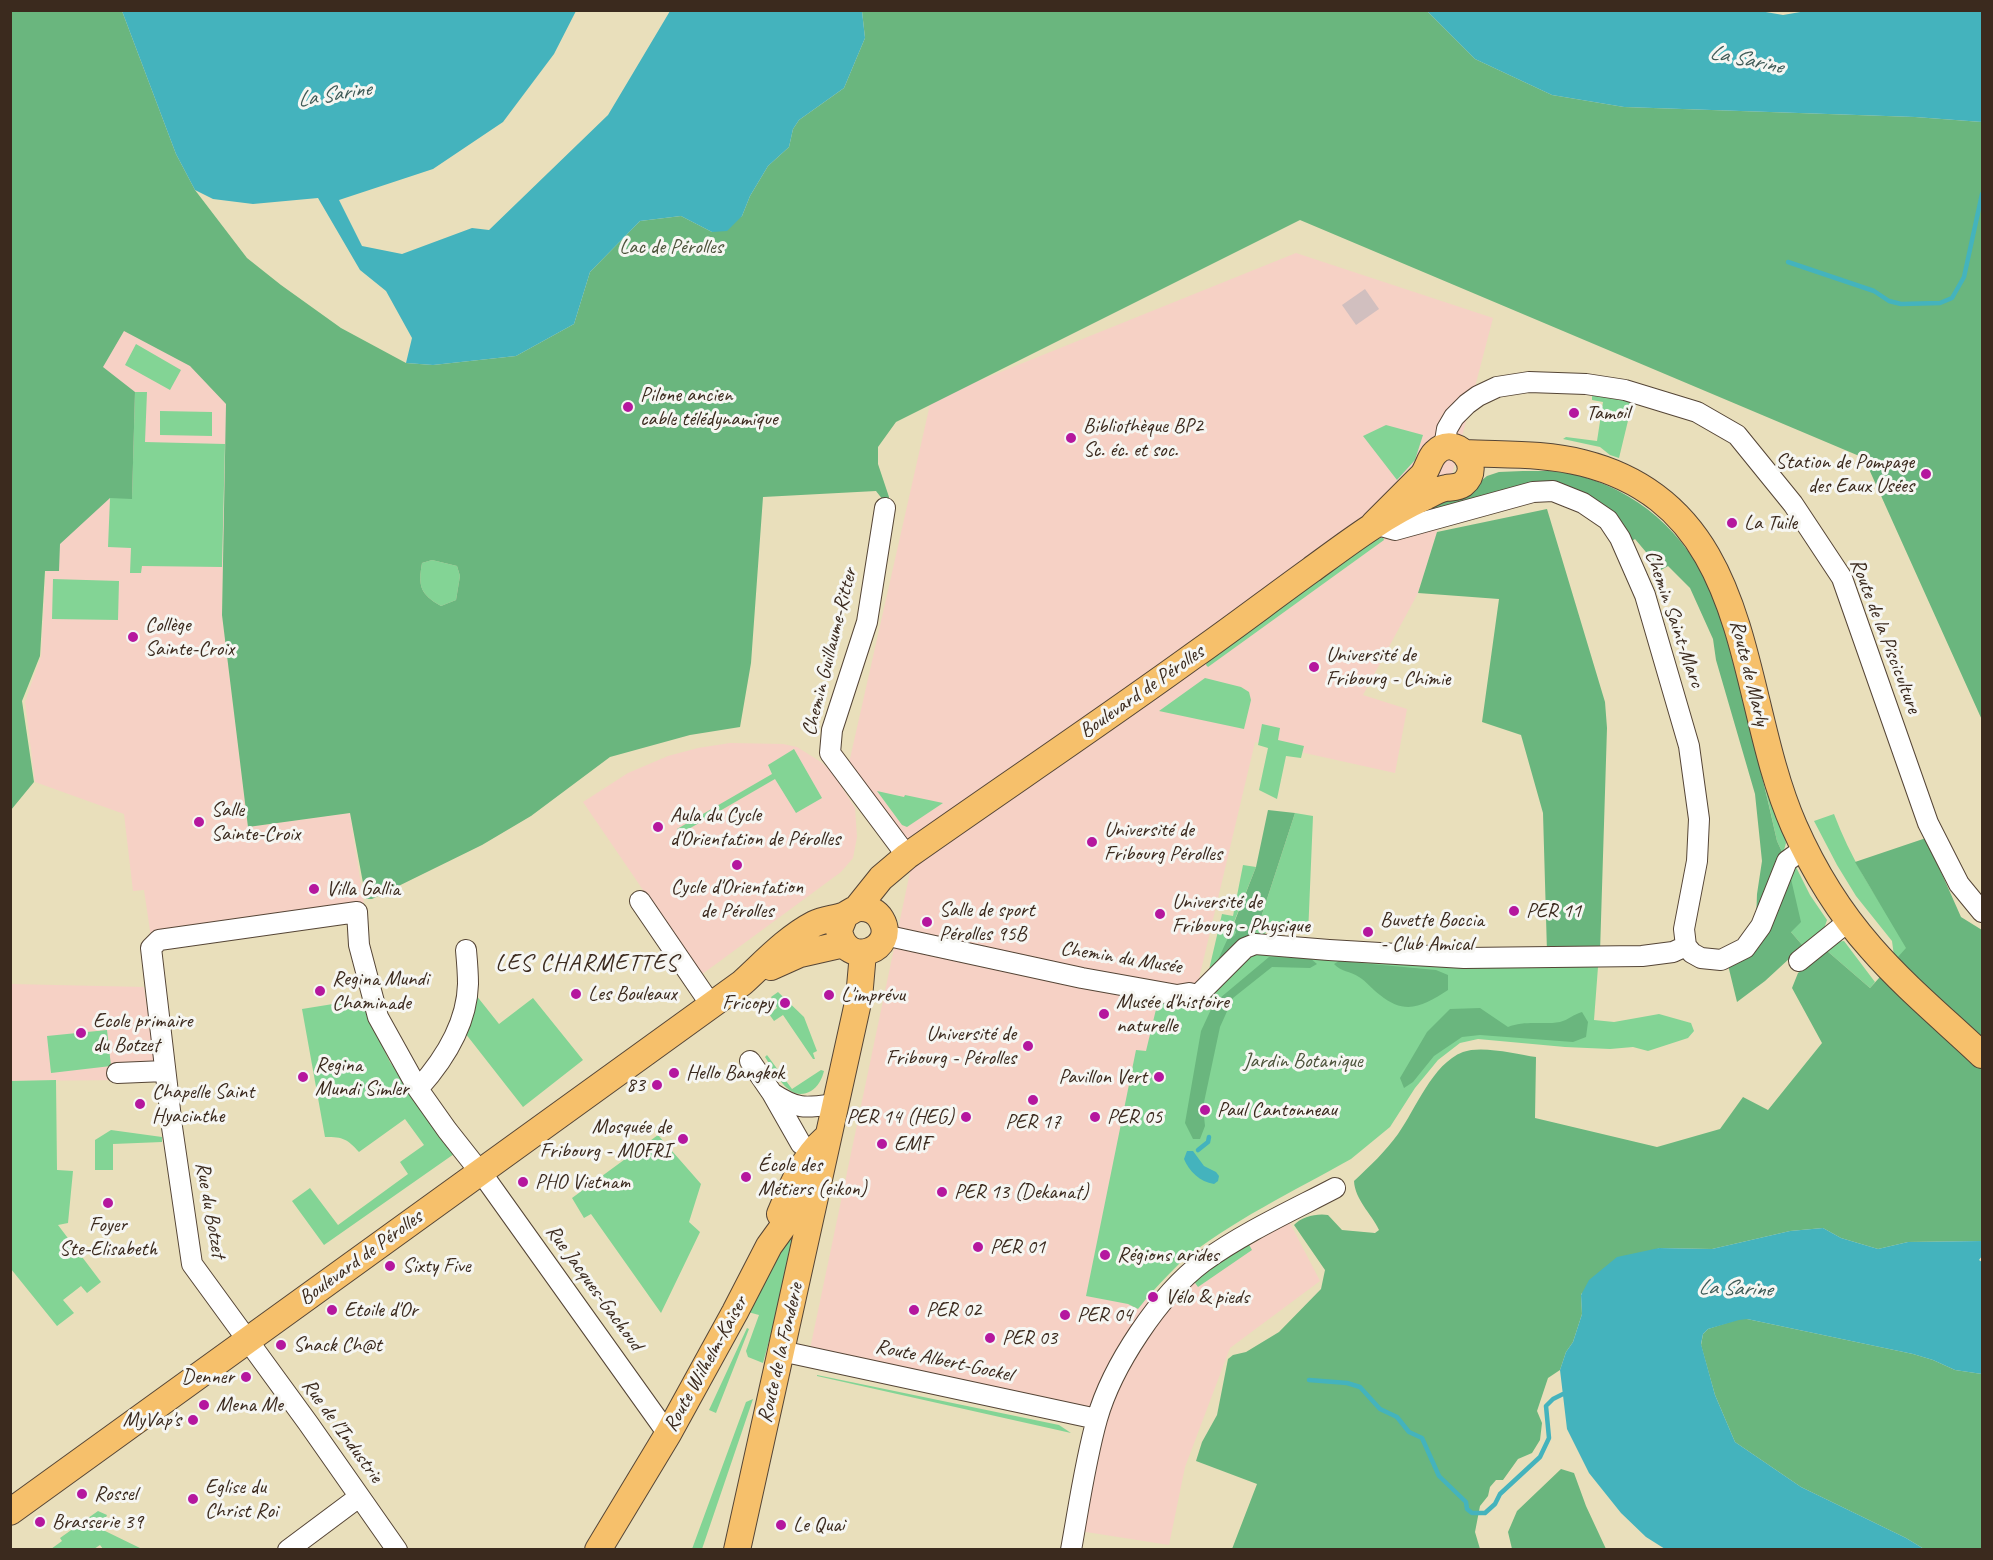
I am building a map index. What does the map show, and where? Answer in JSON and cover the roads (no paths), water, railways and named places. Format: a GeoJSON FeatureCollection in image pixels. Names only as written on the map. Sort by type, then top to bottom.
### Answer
{"type":"FeatureCollection","features":[{"type":"Feature","properties":{"kind":"main road","name":"Route de Marly"},"geometry":{"type":"LineString","coordinates":[[1452,461],[1482,469],[1502,463],[1540,458],[1587,464],[1618,475],[1639,486],[1673,512],[1704,549],[1721,580],[1733,610],[1772,762],[1794,825],[1832,896],[1887,966],[1983,1055]]}},
{"type":"Feature","properties":{"kind":"main road","name":"Route de Marly"},"geometry":{"type":"LineString","coordinates":[[1374,524],[1445,488],[1456,487],[1466,481],[1452,461]]}},
{"type":"Feature","properties":{"kind":"main road"},"geometry":{"type":"LineString","coordinates":[[1374,524],[1452,461]]}},
{"type":"Feature","properties":{"kind":"main road","name":"Boulevard de Pérolles"},"geometry":{"type":"LineString","coordinates":[[742,982],[786,959],[818,949],[875,948],[866,918],[881,878],[907,856],[1194,656],[1374,524]]}},
{"type":"Feature","properties":{"kind":"main road"},"geometry":{"type":"LineString","coordinates":[[769,1246],[780,1213],[800,1171],[822,1148],[835,1104],[859,998],[854,949],[839,930],[866,918]]}},
{"type":"Feature","properties":{"kind":"main road","name":"Boulevard de Pérolles"},"geometry":{"type":"LineString","coordinates":[[10,1512],[711,1005],[807,928],[825,919],[866,918]]}},
{"type":"Feature","properties":{"kind":"main road","name":"Route de la Fonderie"},"geometry":{"type":"LineString","coordinates":[[737,1550],[819,1183],[822,1148]]}},
{"type":"Feature","properties":{"kind":"main road","name":"Route Wilhelm-Kaiser"},"geometry":{"type":"LineString","coordinates":[[598,1550],[668,1434],[769,1246],[803,1199],[819,1183]]}},
{"type":"Feature","properties":{"kind":"street","name":"Route de la Pisciculture"},"geometry":{"type":"LineString","coordinates":[[1452,461],[1447,429],[1454,417],[1478,396],[1497,387],[1529,382],[1586,384],[1625,390],[1697,412],[1737,435],[1793,504],[1842,578],[1928,823],[1959,884],[1983,912]]}},
{"type":"Feature","properties":{"kind":"street","name":"Chemin Saint-Marc"},"geometry":{"type":"LineString","coordinates":[[1374,524],[1395,530],[1533,492],[1553,491],[1583,503],[1608,520],[1620,538],[1645,595],[1689,746],[1699,819],[1699,840],[1684,929],[1686,946]]}},
{"type":"Feature","properties":{"kind":"street","name":"Chemin Guillaume-Ritter"},"geometry":{"type":"LineString","coordinates":[[885,508],[867,622],[832,730],[830,753],[907,856]]}},
{"type":"Feature","properties":{"kind":"street"},"geometry":{"type":"LineString","coordinates":[[1189,993],[1198,995],[1203,992],[1245,948],[1255,944],[1464,958],[1642,956],[1673,952],[1686,946],[1692,953],[1712,961],[1733,956],[1745,948],[1761,926],[1787,861],[1805,848]]}},
{"type":"Feature","properties":{"kind":"street"},"geometry":{"type":"LineString","coordinates":[[640,902],[711,1005]]}},
{"type":"Feature","properties":{"kind":"street","name":"Rue Jacques-Gachoud"},"geometry":{"type":"LineString","coordinates":[[151,948],[159,940],[357,912],[359,945],[378,1017],[418,1089],[604,1342],[668,1434]]}},
{"type":"Feature","properties":{"kind":"street","name":"Chemin du Musée"},"geometry":{"type":"LineString","coordinates":[[866,918],[1082,978],[1177,995],[1189,993],[1198,975]]}},
{"type":"Feature","properties":{"kind":"street"},"geometry":{"type":"LineString","coordinates":[[1799,961],[1850,920]]}},
{"type":"Feature","properties":{"kind":"street","name":"Rue du Botzet"},"geometry":{"type":"LineString","coordinates":[[151,948],[165,1071],[192,1264],[247,1341]]}},
{"type":"Feature","properties":{"kind":"street"},"geometry":{"type":"LineString","coordinates":[[418,1089],[437,1068],[450,1048],[463,1011],[468,985],[466,950]]}},
{"type":"Feature","properties":{"kind":"street"},"geometry":{"type":"LineString","coordinates":[[750,1061],[772,1093],[801,1144],[822,1148]]}},
{"type":"Feature","properties":{"kind":"street"},"geometry":{"type":"LineString","coordinates":[[117,1073],[165,1071]]}},
{"type":"Feature","properties":{"kind":"street"},"geometry":{"type":"LineString","coordinates":[[772,1093],[791,1105],[807,1108],[835,1104]]}},
{"type":"Feature","properties":{"kind":"street"},"geometry":{"type":"LineString","coordinates":[[1071,1550],[1097,1419],[1120,1366],[1155,1311],[1167,1295],[1203,1262],[1335,1188]]}},
{"type":"Feature","properties":{"kind":"street","name":"Rue de l'Industrie"},"geometry":{"type":"LineString","coordinates":[[247,1341],[397,1550]]}},
{"type":"Feature","properties":{"kind":"street","name":"Route Albert-Gockel"},"geometry":{"type":"LineString","coordinates":[[781,1351],[1097,1419]]}},
{"type":"Feature","properties":{"kind":"street"},"geometry":{"type":"LineString","coordinates":[[288,1550],[359,1497]]}},
{"type":"Feature","properties":{"kind":"water","name":"La Sarine"},"geometry":{"type":"Polygon","coordinates":[[[1812,10],[1982,11],[1982,122],[1915,117],[1624,107],[1552,95],[1475,59],[1427,11],[1760,11],[1783,15],[1812,10]]]}},
{"type":"Feature","properties":{"kind":"water","name":"Lac de Pérolles"},"geometry":{"type":"Polygon","coordinates":[[[122,11],[576,11],[554,54],[503,122],[433,169],[339,200],[362,246],[402,254],[472,228],[489,230],[608,115],[670,11],[862,11],[865,38],[844,88],[799,120],[793,129],[789,147],[768,166],[750,196],[742,216],[727,231],[712,232],[681,216],[640,221],[590,272],[574,324],[516,356],[433,365],[406,363],[412,338],[386,291],[360,270],[318,198],[253,204],[213,199],[195,190],[176,154],[122,11]]]}},
{"type":"Feature","properties":{"kind":"water"},"geometry":{"type":"Polygon","coordinates":[[[1187,1151],[1193,1151],[1204,1166],[1216,1172],[1219,1176],[1218,1181],[1214,1184],[1209,1183],[1196,1175],[1184,1159],[1187,1151]]]}},
{"type":"Feature","properties":{"kind":"water","name":"La Sarine"},"geometry":{"type":"Polygon","coordinates":[[[1823,1228],[1841,1238],[1878,1249],[1908,1242],[1982,1241],[1982,1256],[1979,1260],[1982,1262],[1982,1374],[1955,1370],[1913,1354],[1747,1319],[1708,1329],[1703,1334],[1701,1344],[1715,1395],[1735,1442],[1801,1487],[1924,1549],[1665,1549],[1646,1537],[1621,1513],[1589,1473],[1567,1429],[1560,1370],[1566,1352],[1573,1342],[1582,1314],[1581,1295],[1589,1280],[1617,1257],[1659,1248],[1712,1249],[1790,1231],[1823,1228]]]}},
{"type":"Feature","properties":{"kind":"waterway"},"geometry":{"type":"LineString","coordinates":[[1788,262],[1874,291],[1889,301],[1901,304],[1940,303],[1952,298],[1964,277],[1982,194]]}},
{"type":"Feature","properties":{"kind":"waterway"},"geometry":{"type":"LineString","coordinates":[[1198,1150],[1208,1142],[1209,1137]]}},
{"type":"Feature","properties":{"kind":"waterway"},"geometry":{"type":"LineString","coordinates":[[1309,1380],[1347,1383],[1360,1387],[1380,1409],[1397,1417],[1409,1432],[1422,1438],[1439,1476],[1466,1502],[1467,1509],[1472,1513],[1485,1513],[1495,1504],[1500,1494],[1540,1457],[1549,1438],[1546,1406],[1563,1394]]}},
{"type":"Feature","properties":{"kind":"place","name":"Pilone ancien cable télédynamique"},"geometry":{"type":"Point","coordinates":[628,407]}},
{"type":"Feature","properties":{"kind":"place","name":"Tamoil"},"geometry":{"type":"Point","coordinates":[1574,413]}},
{"type":"Feature","properties":{"kind":"place","name":"Bibliothèque BP2 Sc. éc. et soc."},"geometry":{"type":"Point","coordinates":[1071,438]}},
{"type":"Feature","properties":{"kind":"place","name":"Station de Pompage des Eaux Usées"},"geometry":{"type":"Point","coordinates":[1926,474]}},
{"type":"Feature","properties":{"kind":"place","name":"La Tuile"},"geometry":{"type":"Point","coordinates":[1732,523]}},
{"type":"Feature","properties":{"kind":"place","name":"Collège Sainte-Croix"},"geometry":{"type":"Point","coordinates":[133,637]}},
{"type":"Feature","properties":{"kind":"place","name":"Université de Fribourg - Chimie"},"geometry":{"type":"Point","coordinates":[1314,667]}},
{"type":"Feature","properties":{"kind":"place","name":"Salle Sainte-Croix"},"geometry":{"type":"Point","coordinates":[199,822]}},
{"type":"Feature","properties":{"kind":"place","name":"Aula du Cycle d'Orientation de Pérolles"},"geometry":{"type":"Point","coordinates":[658,827]}},
{"type":"Feature","properties":{"kind":"place","name":"Université de Fribourg Pérolles"},"geometry":{"type":"Point","coordinates":[1092,842]}},
{"type":"Feature","properties":{"kind":"place","name":"Cycle d'Orientation de Pérolles"},"geometry":{"type":"Point","coordinates":[737,865]}},
{"type":"Feature","properties":{"kind":"place","name":"Villa Gallia"},"geometry":{"type":"Point","coordinates":[314,889]}},
{"type":"Feature","properties":{"kind":"place","name":"PER 11"},"geometry":{"type":"Point","coordinates":[1514,911]}},
{"type":"Feature","properties":{"kind":"place","name":"Université de Fribourg - Physique"},"geometry":{"type":"Point","coordinates":[1160,914]}},
{"type":"Feature","properties":{"kind":"place","name":"Salle de sport Pérolles 95B"},"geometry":{"type":"Point","coordinates":[927,922]}},
{"type":"Feature","properties":{"kind":"place","name":"Buvette Boccia - Club Amical"},"geometry":{"type":"Point","coordinates":[1368,932]}},
{"type":"Feature","properties":{"kind":"place","name":"Regina Mundi Chaminade"},"geometry":{"type":"Point","coordinates":[320,991]}},
{"type":"Feature","properties":{"kind":"place","name":"Les Bouleaux"},"geometry":{"type":"Point","coordinates":[576,994]}},
{"type":"Feature","properties":{"kind":"place","name":"L'imprévu"},"geometry":{"type":"Point","coordinates":[829,995]}},
{"type":"Feature","properties":{"kind":"place","name":"Fricopy"},"geometry":{"type":"Point","coordinates":[785,1003]}},
{"type":"Feature","properties":{"kind":"place","name":"Musée d'histoire naturelle"},"geometry":{"type":"Point","coordinates":[1104,1014]}},
{"type":"Feature","properties":{"kind":"place","name":"Ecole primaire du Botzet"},"geometry":{"type":"Point","coordinates":[81,1033]}},
{"type":"Feature","properties":{"kind":"place","name":"Université de Fribourg - Pérolles"},"geometry":{"type":"Point","coordinates":[1028,1046]}},
{"type":"Feature","properties":{"kind":"place","name":"Hello Bangkok"},"geometry":{"type":"Point","coordinates":[674,1073]}},
{"type":"Feature","properties":{"kind":"place","name":"Regina Mundi Simler"},"geometry":{"type":"Point","coordinates":[303,1077]}},
{"type":"Feature","properties":{"kind":"place","name":"Pavillon Vert"},"geometry":{"type":"Point","coordinates":[1159,1077]}},
{"type":"Feature","properties":{"kind":"place","name":"83"},"geometry":{"type":"Point","coordinates":[657,1085]}},
{"type":"Feature","properties":{"kind":"place","name":"PER 17"},"geometry":{"type":"Point","coordinates":[1033,1100]}},
{"type":"Feature","properties":{"kind":"place","name":"Chapelle Saint Hyacinthe"},"geometry":{"type":"Point","coordinates":[140,1104]}},
{"type":"Feature","properties":{"kind":"place","name":"Paul Cantonneau"},"geometry":{"type":"Point","coordinates":[1205,1110]}},
{"type":"Feature","properties":{"kind":"place","name":"PER 14 (HEG)"},"geometry":{"type":"Point","coordinates":[966,1117]}},
{"type":"Feature","properties":{"kind":"place","name":"PER 05"},"geometry":{"type":"Point","coordinates":[1095,1117]}},
{"type":"Feature","properties":{"kind":"place","name":"Mosquée de Fribourg - MOFRI"},"geometry":{"type":"Point","coordinates":[683,1139]}},
{"type":"Feature","properties":{"kind":"place","name":"EMF"},"geometry":{"type":"Point","coordinates":[882,1144]}},
{"type":"Feature","properties":{"kind":"place","name":"École des Métiers (eikon)"},"geometry":{"type":"Point","coordinates":[746,1177]}},
{"type":"Feature","properties":{"kind":"place","name":"PHO Vietnam"},"geometry":{"type":"Point","coordinates":[523,1182]}},
{"type":"Feature","properties":{"kind":"place","name":"PER 13 (Dekanat)"},"geometry":{"type":"Point","coordinates":[942,1192]}},
{"type":"Feature","properties":{"kind":"place","name":"Foyer Ste-Elisabeth"},"geometry":{"type":"Point","coordinates":[108,1203]}},
{"type":"Feature","properties":{"kind":"place","name":"PER 01"},"geometry":{"type":"Point","coordinates":[978,1247]}},
{"type":"Feature","properties":{"kind":"place","name":"Régions arides"},"geometry":{"type":"Point","coordinates":[1105,1255]}},
{"type":"Feature","properties":{"kind":"place","name":"Sixty Five"},"geometry":{"type":"Point","coordinates":[390,1266]}},
{"type":"Feature","properties":{"kind":"place","name":"Vélo & pieds"},"geometry":{"type":"Point","coordinates":[1153,1297]}},
{"type":"Feature","properties":{"kind":"place","name":"Etoile d'Or"},"geometry":{"type":"Point","coordinates":[332,1310]}},
{"type":"Feature","properties":{"kind":"place","name":"PER 02"},"geometry":{"type":"Point","coordinates":[914,1310]}},
{"type":"Feature","properties":{"kind":"place","name":"PER 04"},"geometry":{"type":"Point","coordinates":[1065,1315]}},
{"type":"Feature","properties":{"kind":"place","name":"PER 03"},"geometry":{"type":"Point","coordinates":[990,1338]}},
{"type":"Feature","properties":{"kind":"place","name":"Snack Ch@t"},"geometry":{"type":"Point","coordinates":[281,1345]}},
{"type":"Feature","properties":{"kind":"place","name":"Denner"},"geometry":{"type":"Point","coordinates":[246,1377]}},
{"type":"Feature","properties":{"kind":"place","name":"Mena Me"},"geometry":{"type":"Point","coordinates":[204,1405]}},
{"type":"Feature","properties":{"kind":"place","name":"MyVap's"},"geometry":{"type":"Point","coordinates":[193,1420]}},
{"type":"Feature","properties":{"kind":"place","name":"Rossel"},"geometry":{"type":"Point","coordinates":[82,1494]}},
{"type":"Feature","properties":{"kind":"place","name":"Eglise du Christ Roi"},"geometry":{"type":"Point","coordinates":[193,1499]}},
{"type":"Feature","properties":{"kind":"place","name":"Brasserie 39"},"geometry":{"type":"Point","coordinates":[40,1522]}},
{"type":"Feature","properties":{"kind":"place","name":"Le Quai"},"geometry":{"type":"Point","coordinates":[781,1525]}},
{"type":"Feature","properties":{"kind":"district","name":"LES CHARMETTES"},"geometry":{"type":"Point","coordinates":[587,964]}},
{"type":"Feature","properties":{"kind":"park label","name":"Jardin Botanique"},"geometry":{"type":"Point","coordinates":[1303,1061]}}]}
